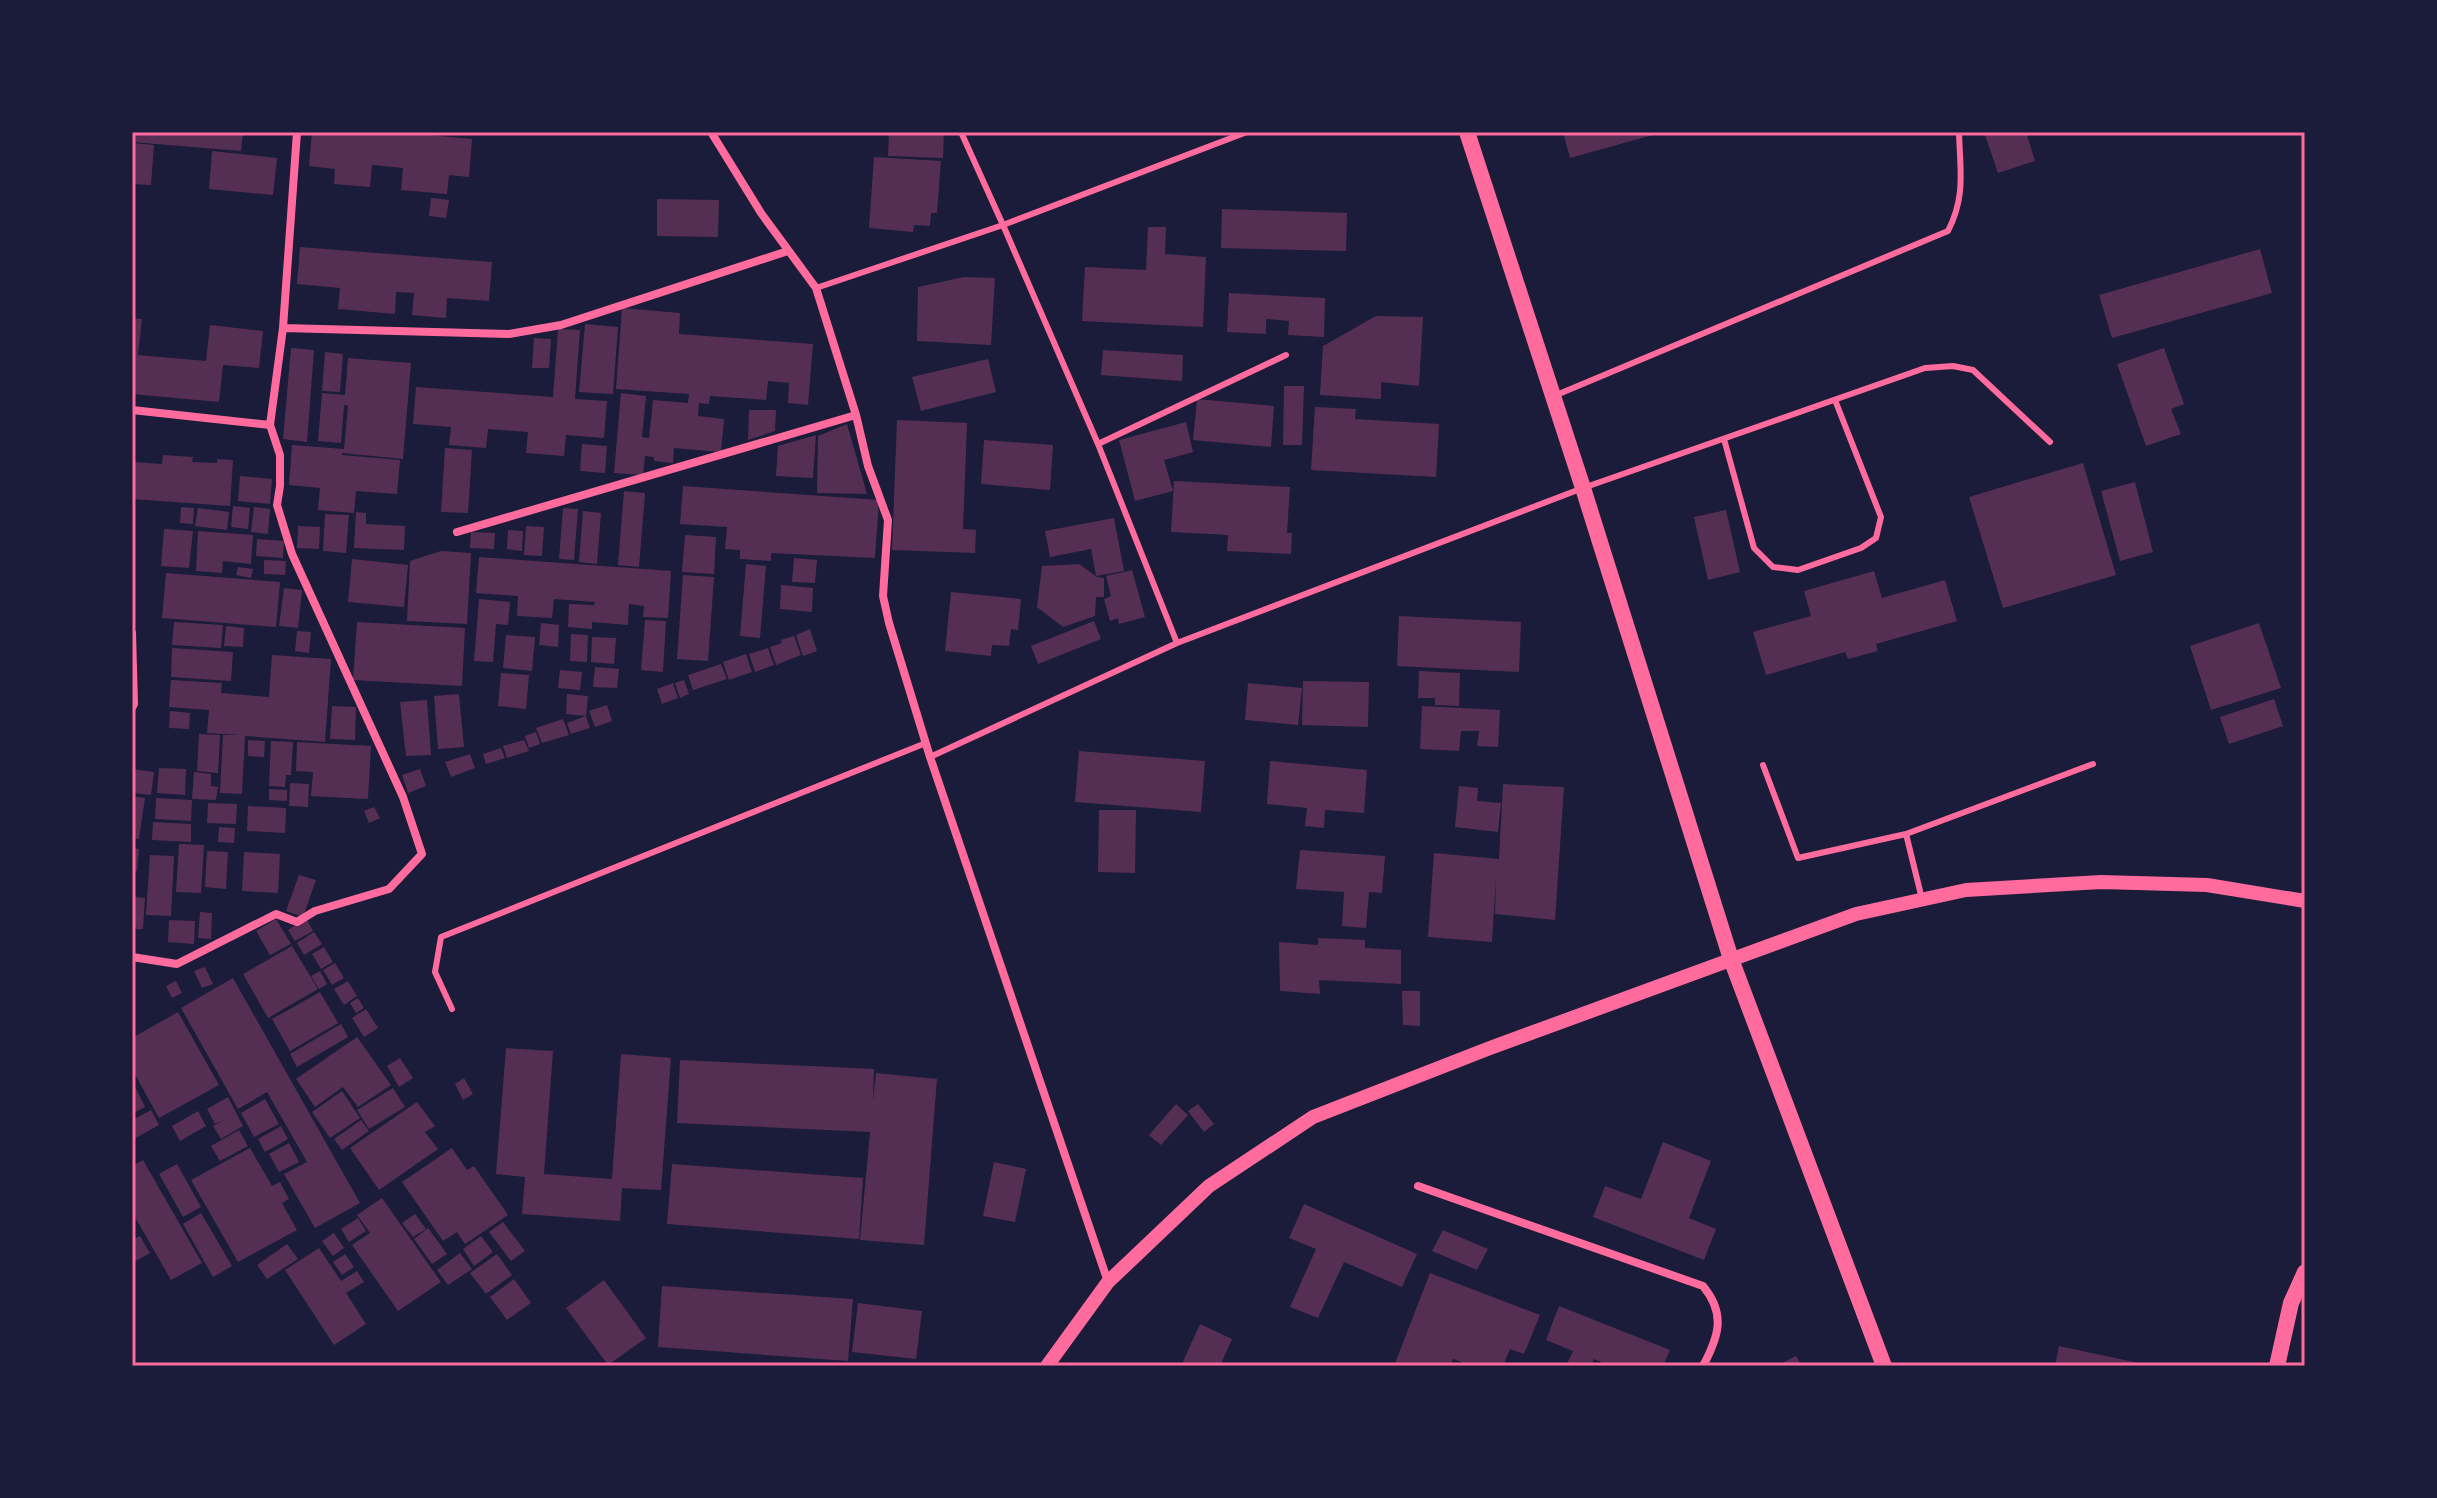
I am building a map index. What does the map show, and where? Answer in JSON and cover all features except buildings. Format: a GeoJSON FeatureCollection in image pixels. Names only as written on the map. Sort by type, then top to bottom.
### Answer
{"type":"FeatureCollection","features":[{"type":"Feature","properties":{"kind":"main road"},"geometry":{"type":"LineString","coordinates":[[1467,132],[1731,959],[1884,1366]]}},
{"type":"Feature","properties":{"kind":"main road"},"geometry":{"type":"LineString","coordinates":[[2277,1366],[2291,1303],[2305,1272]]}},
{"type":"Feature","properties":{"kind":"street"},"geometry":{"type":"LineString","coordinates":[[132,957],[177,964],[276,914],[297,922],[315,911],[389,889],[422,854],[403,797],[292,554],[277,505],[280,455],[270,425],[283,328],[297,132]]}},
{"type":"Feature","properties":{"kind":"street"},"geometry":{"type":"LineString","coordinates":[[711,132],[761,213],[816,288],[856,415],[868,466],[888,520],[883,596],[930,757],[1108,1282]]}},
{"type":"Feature","properties":{"kind":"street"},"geometry":{"type":"LineString","coordinates":[[283,328],[509,334],[534,331],[788,251]]}},
{"type":"Feature","properties":{"kind":"street"},"geometry":{"type":"LineString","coordinates":[[132,410],[270,425]]}},
{"type":"Feature","properties":{"kind":"street"},"geometry":{"type":"LineString","coordinates":[[457,532],[856,415]]}},
{"type":"Feature","properties":{"kind":"street"},"geometry":{"type":"LineString","coordinates":[[132,633],[132,708]]}},
{"type":"Feature","properties":{"kind":"street"},"geometry":{"type":"LineString","coordinates":[[1047,1366],[1108,1282],[1209,1186],[1313,1117],[1490,1048],[1856,914],[1966,890],[2101,882],[2207,885],[2305,901]]}},
{"type":"Feature","properties":{"kind":"street"},"geometry":{"type":"LineString","coordinates":[[1418,1186],[1703,1286],[1713,1298],[1719,1314],[1717,1333],[1703,1366]]}},
{"type":"Feature","properties":{"kind":"lane"},"geometry":{"type":"LineString","coordinates":[[961,132],[1098,444],[1177,643]]}},
{"type":"Feature","properties":{"kind":"lane"},"geometry":{"type":"LineString","coordinates":[[816,288],[1003,225],[1247,132]]}},
{"type":"Feature","properties":{"kind":"lane"},"geometry":{"type":"LineString","coordinates":[[1553,396],[1948,231],[1957,212],[1961,189],[1959,132]]}},
{"type":"Feature","properties":{"kind":"lane"},"geometry":{"type":"LineString","coordinates":[[1098,444],[1286,355]]}},
{"type":"Feature","properties":{"kind":"lane"},"geometry":{"type":"LineString","coordinates":[[930,757],[1177,643],[1583,488],[1925,368],[1953,366],[1973,370],[2050,442]]}},
{"type":"Feature","properties":{"kind":"lane"},"geometry":{"type":"LineString","coordinates":[[1724,439],[1754,548],[1773,567],[1798,570],[1861,548],[1876,538],[1881,517],[1835,400]]}},
{"type":"Feature","properties":{"kind":"lane"},"geometry":{"type":"LineString","coordinates":[[452,1009],[435,972],[441,937],[926,743]]}},
{"type":"Feature","properties":{"kind":"lane"},"geometry":{"type":"LineString","coordinates":[[1763,765],[1798,858],[1906,834],[2093,764]]}},
{"type":"Feature","properties":{"kind":"lane"},"geometry":{"type":"LineString","coordinates":[[1906,834],[1922,899]]}}]}
